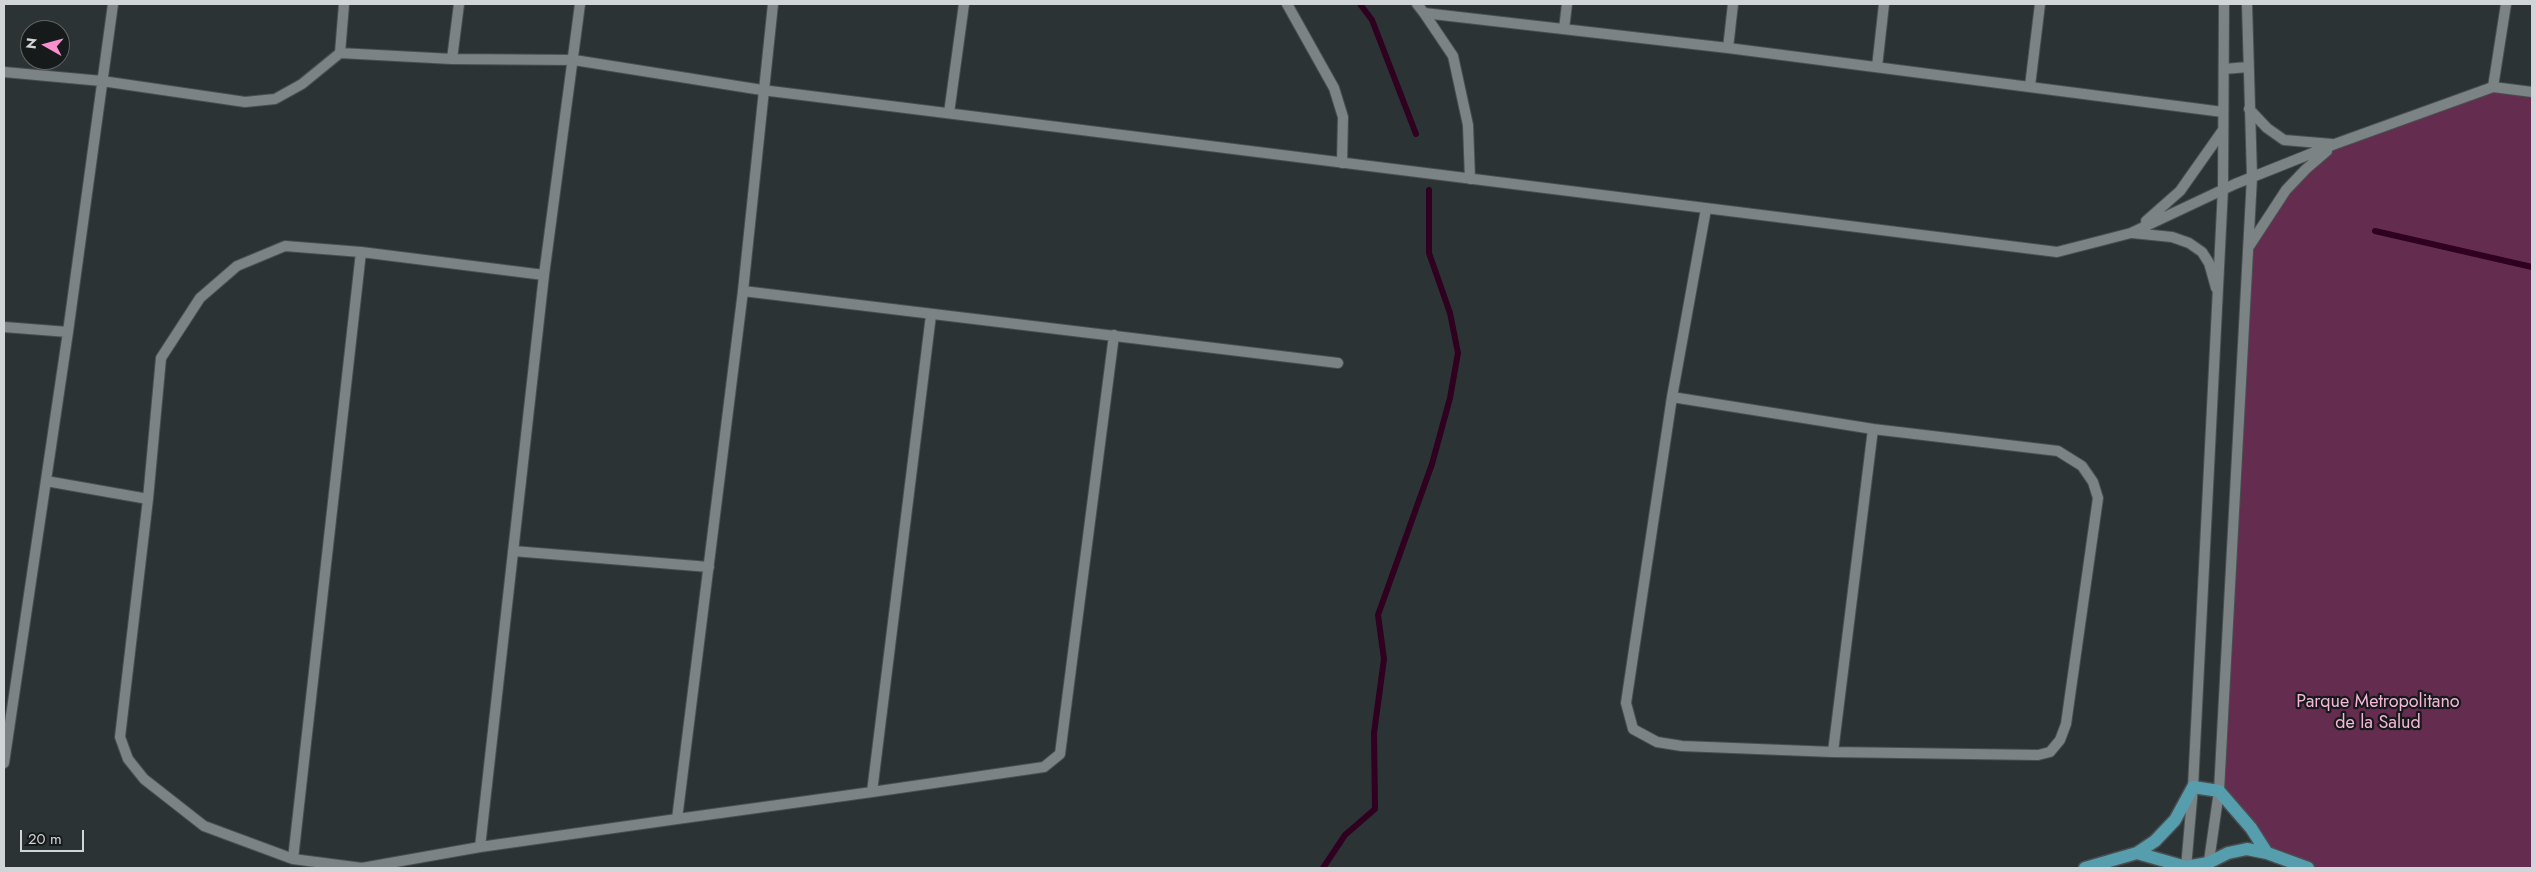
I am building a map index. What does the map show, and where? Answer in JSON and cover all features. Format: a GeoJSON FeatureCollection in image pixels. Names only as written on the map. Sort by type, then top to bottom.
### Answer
{"type":"FeatureCollection","features":[{"type":"Feature","properties":{"kind":"main road"},"geometry":{"type":"LineString","coordinates":[[2085,868],[2137,853],[2155,841],[2175,820],[2193,787],[2218,791],[2252,828],[2267,853]]}},
{"type":"Feature","properties":{"kind":"main road"},"geometry":{"type":"LineString","coordinates":[[2137,853],[2186,868],[2208,866],[2228,853],[2247,849],[2267,853],[2308,868]]}},
{"type":"Feature","properties":{"kind":"street"},"geometry":{"type":"LineString","coordinates":[[4,763],[68,332],[113,4]]}},
{"type":"Feature","properties":{"kind":"street"},"geometry":{"type":"LineString","coordinates":[[340,52],[344,4]]}},
{"type":"Feature","properties":{"kind":"street"},"geometry":{"type":"LineString","coordinates":[[452,59],[459,4]]}},
{"type":"Feature","properties":{"kind":"street"},"geometry":{"type":"LineString","coordinates":[[480,847],[544,275],[580,4]]}},
{"type":"Feature","properties":{"kind":"street"},"geometry":{"type":"LineString","coordinates":[[677,819],[743,291],[762,90],[773,4]]}},
{"type":"Feature","properties":{"kind":"street"},"geometry":{"type":"LineString","coordinates":[[949,114],[964,4]]}},
{"type":"Feature","properties":{"kind":"street"},"geometry":{"type":"LineString","coordinates":[[1287,4],[1334,88],[1343,117],[1342,163]]}},
{"type":"Feature","properties":{"kind":"street"},"geometry":{"type":"LineString","coordinates":[[1417,4],[1453,56],[1468,125],[1470,179]]}},
{"type":"Feature","properties":{"kind":"street"},"geometry":{"type":"LineString","coordinates":[[1564,29],[1567,4]]}},
{"type":"Feature","properties":{"kind":"street"},"geometry":{"type":"LineString","coordinates":[[1728,48],[1733,4]]}},
{"type":"Feature","properties":{"kind":"street"},"geometry":{"type":"LineString","coordinates":[[1877,67],[1884,4]]}},
{"type":"Feature","properties":{"kind":"street"},"geometry":{"type":"LineString","coordinates":[[2030,86],[2040,4]]}},
{"type":"Feature","properties":{"kind":"street"},"geometry":{"type":"LineString","coordinates":[[2186,868],[2193,787],[2223,188],[2224,4]]}},
{"type":"Feature","properties":{"kind":"street"},"geometry":{"type":"LineString","coordinates":[[2208,866],[2218,791],[2252,177],[2247,4]]}},
{"type":"Feature","properties":{"kind":"street"},"geometry":{"type":"LineString","coordinates":[[2493,87],[2506,4]]}},
{"type":"Feature","properties":{"kind":"street"},"geometry":{"type":"LineString","coordinates":[[1424,13],[1728,48],[2224,112]]}},
{"type":"Feature","properties":{"kind":"street"},"geometry":{"type":"LineString","coordinates":[[4,72],[102,81],[245,102],[275,99],[302,84],[340,52],[452,59],[574,60],[762,90],[2057,252],[2131,233],[2223,188],[2336,144],[2493,87],[2532,92]]}},
{"type":"Feature","properties":{"kind":"street"},"geometry":{"type":"LineString","coordinates":[[2224,69],[2248,67]]}},
{"type":"Feature","properties":{"kind":"street"},"geometry":{"type":"LineString","coordinates":[[2249,109],[2268,128],[2284,140],[2336,144]]}},
{"type":"Feature","properties":{"kind":"street"},"geometry":{"type":"LineString","coordinates":[[2131,233],[2180,191],[2223,129]]}},
{"type":"Feature","properties":{"kind":"street"},"geometry":{"type":"LineString","coordinates":[[2248,248],[2286,190],[2306,169],[2336,144]]}},
{"type":"Feature","properties":{"kind":"street"},"geometry":{"type":"LineString","coordinates":[[1672,397],[1873,430],[2058,451],[2082,466],[2093,482],[2098,498],[2066,724],[2060,740],[2050,752],[2038,755],[1833,752],[1682,746],[1657,742],[1633,729],[1626,703],[1672,397],[1706,208]]}},
{"type":"Feature","properties":{"kind":"street"},"geometry":{"type":"LineString","coordinates":[[2131,233],[2172,237],[2189,243],[2202,252],[2209,263],[2218,299]]}},
{"type":"Feature","properties":{"kind":"street"},"geometry":{"type":"LineString","coordinates":[[544,275],[361,252],[285,246],[237,266],[200,298],[161,358],[148,499],[120,737],[128,759],[144,779],[204,826],[293,859],[362,868],[480,847],[1044,767],[1060,754],[1114,335]]}},
{"type":"Feature","properties":{"kind":"street"},"geometry":{"type":"LineString","coordinates":[[293,859],[361,252]]}},
{"type":"Feature","properties":{"kind":"street"},"geometry":{"type":"LineString","coordinates":[[743,291],[1338,363]]}},
{"type":"Feature","properties":{"kind":"street"},"geometry":{"type":"LineString","coordinates":[[872,792],[931,315]]}},
{"type":"Feature","properties":{"kind":"street"},"geometry":{"type":"LineString","coordinates":[[4,327],[68,332]]}},
{"type":"Feature","properties":{"kind":"street"},"geometry":{"type":"LineString","coordinates":[[1833,752],[1873,430]]}},
{"type":"Feature","properties":{"kind":"street"},"geometry":{"type":"LineString","coordinates":[[46,481],[148,499]]}},
{"type":"Feature","properties":{"kind":"street"},"geometry":{"type":"LineString","coordinates":[[513,551],[709,567]]}},
{"type":"Feature","properties":{"kind":"green space","name":"Parque Metropolitano de la Salud"},"geometry":{"type":"Polygon","coordinates":[[[2493,87],[2532,91],[2532,868],[2308,868],[2267,853],[2219,791],[2248,248],[2263,222],[2335,144],[2493,87]]]}},
{"type":"Feature","properties":{"kind":"waterway"},"geometry":{"type":"LineString","coordinates":[[1360,4],[1372,20],[1416,134]]}},
{"type":"Feature","properties":{"kind":"waterway"},"geometry":{"type":"LineString","coordinates":[[1323,868],[1345,835],[1375,809],[1374,733],[1384,659],[1378,615],[1432,464],[1450,398],[1458,353],[1450,313],[1429,253],[1429,190]]}},
{"type":"Feature","properties":{"kind":"waterway"},"geometry":{"type":"LineString","coordinates":[[2375,231],[2532,267]]}}]}
